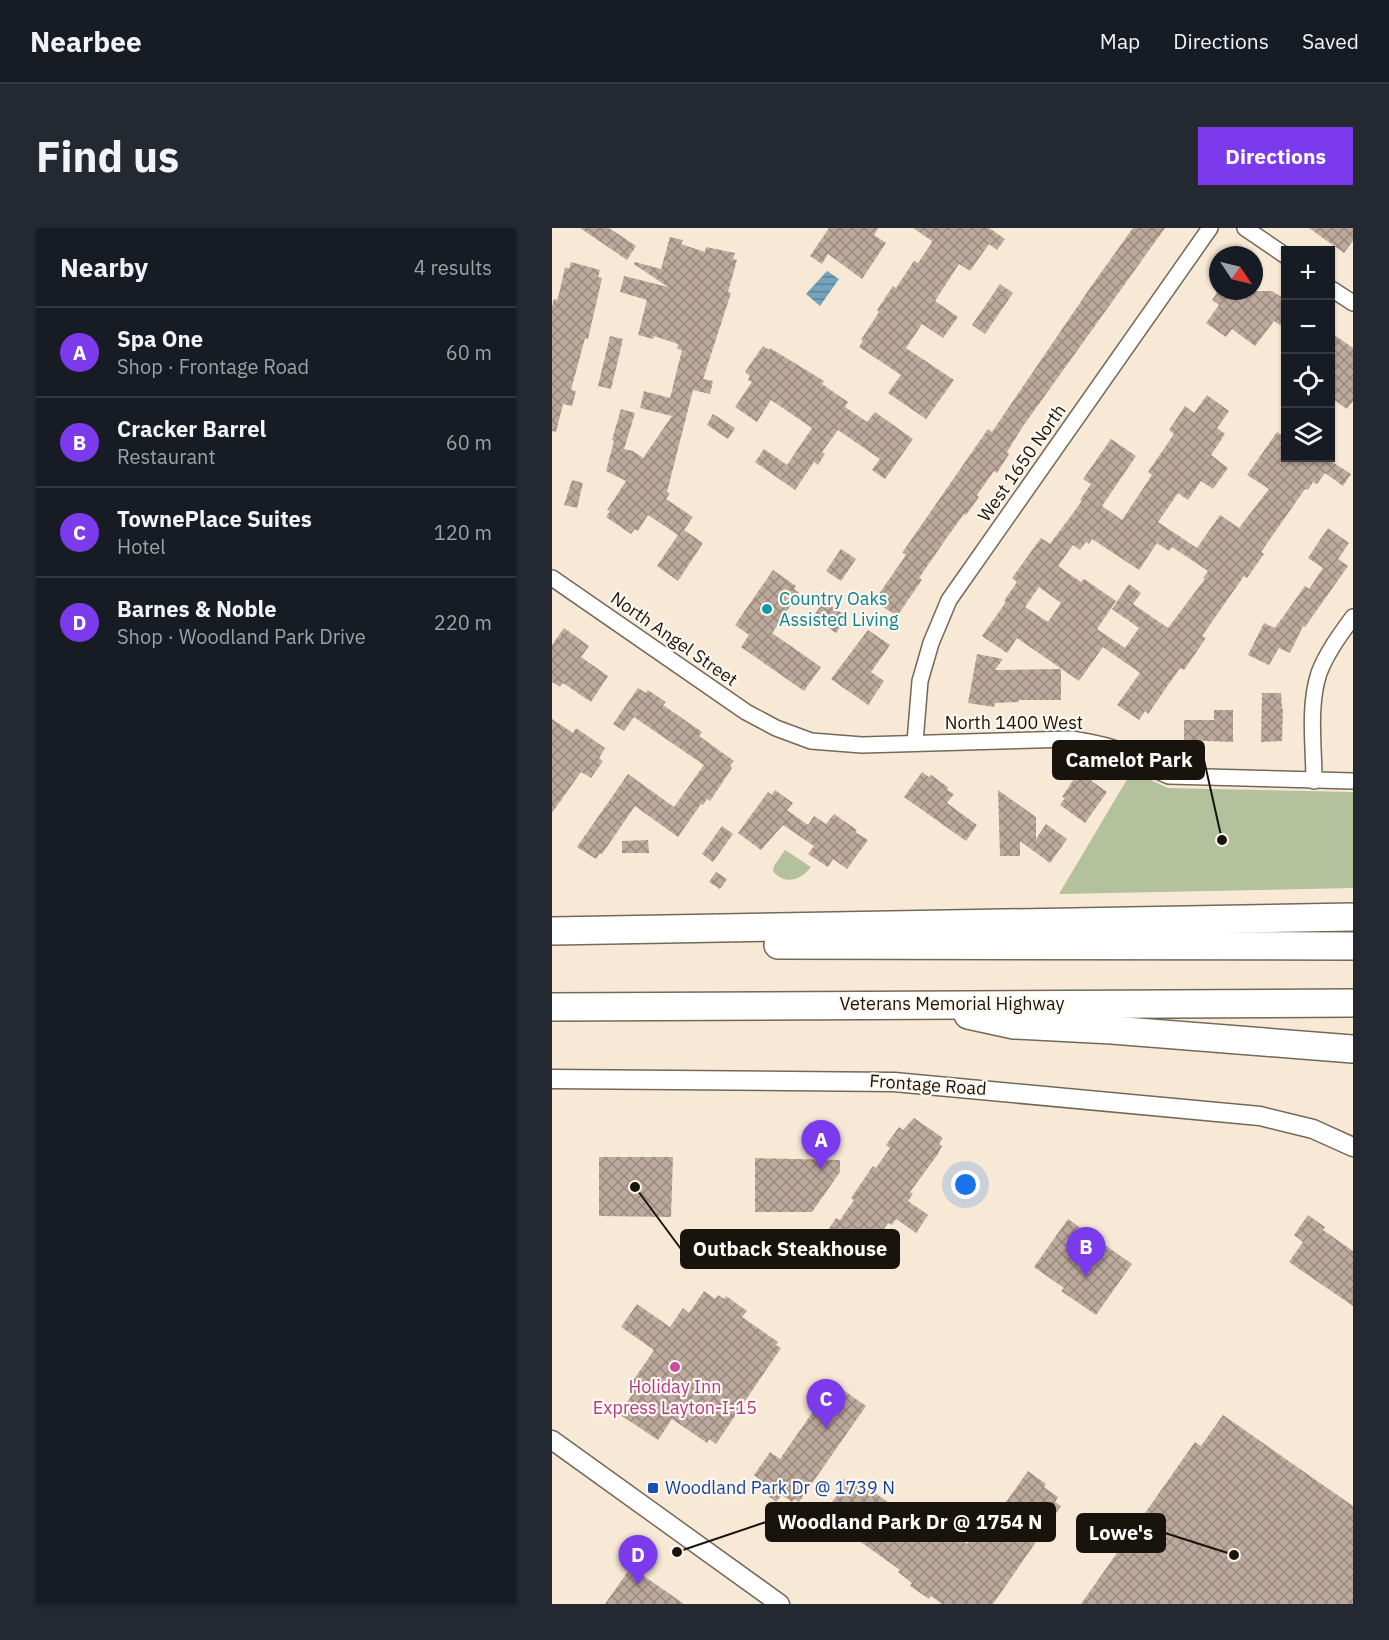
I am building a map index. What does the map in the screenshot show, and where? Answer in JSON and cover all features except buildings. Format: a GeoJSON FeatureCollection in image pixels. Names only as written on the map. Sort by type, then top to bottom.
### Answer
{"type":"FeatureCollection","features":[{"type":"Feature","properties":{"kind":"highway"},"geometry":{"type":"LineString","coordinates":[[552,931],[1353,917]]}},
{"type":"Feature","properties":{"kind":"highway"},"geometry":{"type":"LineString","coordinates":[[552,944],[1353,946]]}},
{"type":"Feature","properties":{"kind":"highway","name":"Veterans Memorial Highway"},"geometry":{"type":"LineString","coordinates":[[552,1007],[1353,1003]]}},
{"type":"Feature","properties":{"kind":"highway"},"geometry":{"type":"LineString","coordinates":[[923,1004],[1014,1025],[1353,1048]]}},
{"type":"Feature","properties":{"kind":"street","name":"West 1650 North"},"geometry":{"type":"LineString","coordinates":[[915,742],[920,681],[930,643],[950,600],[1210,228]]}},
{"type":"Feature","properties":{"kind":"street"},"geometry":{"type":"LineString","coordinates":[[1245,228],[1281,253]]}},
{"type":"Feature","properties":{"kind":"street"},"geometry":{"type":"LineString","coordinates":[[1335,291],[1353,303]]}},
{"type":"Feature","properties":{"kind":"street","name":"North Angel Street"},"geometry":{"type":"LineString","coordinates":[[552,578],[746,712],[776,728],[811,741]]}},
{"type":"Feature","properties":{"kind":"street"},"geometry":{"type":"LineString","coordinates":[[1314,781],[1313,710],[1319,674],[1331,647],[1353,617]]}},
{"type":"Feature","properties":{"kind":"street","name":"North 1400 West"},"geometry":{"type":"LineString","coordinates":[[811,741],[862,745],[1073,739],[1119,750],[1151,770],[1169,776],[1353,781]]}},
{"type":"Feature","properties":{"kind":"street","name":"Frontage Road"},"geometry":{"type":"LineString","coordinates":[[552,1079],[894,1082],[1249,1114],[1301,1125],[1353,1147]]}},
{"type":"Feature","properties":{"kind":"street"},"geometry":{"type":"LineString","coordinates":[[552,1440],[780,1604]]}},
{"type":"Feature","properties":{"kind":"green space"},"geometry":{"type":"Polygon","coordinates":[[[1132,771],[1168,788],[1353,792],[1353,888],[1059,894],[1132,771]]]}},
{"type":"Feature","properties":{"kind":"green space"},"geometry":{"type":"Polygon","coordinates":[[[785,850],[811,867],[803,875],[793,880],[778,876],[773,871],[774,866],[785,850]]]}},
{"type":"Feature","properties":{"kind":"water"},"geometry":{"type":"Polygon","coordinates":[[[827,271],[839,279],[820,306],[806,294],[827,271]]]}},
{"type":"Feature","properties":{"kind":"place","name":"Country Oaks Assisted Living"},"geometry":{"type":"Point","coordinates":[767,609]}},
{"type":"Feature","properties":{"kind":"place","name":"Camelot Park"},"geometry":{"type":"Point","coordinates":[1222,840]}},
{"type":"Feature","properties":{"kind":"place","name":"Spa One"},"geometry":{"type":"Point","coordinates":[821,1170]}},
{"type":"Feature","properties":{"kind":"place","name":"Outback Steakhouse"},"geometry":{"type":"Point","coordinates":[635,1187]}},
{"type":"Feature","properties":{"kind":"place","name":"Cracker Barrel"},"geometry":{"type":"Point","coordinates":[1086,1277]}},
{"type":"Feature","properties":{"kind":"place","name":"Holiday Inn Express Layton-I-15"},"geometry":{"type":"Point","coordinates":[675,1367]}},
{"type":"Feature","properties":{"kind":"place","name":"TownePlace Suites"},"geometry":{"type":"Point","coordinates":[826,1429]}},
{"type":"Feature","properties":{"kind":"place","name":"Woodland Park Dr @ 1739 N"},"geometry":{"type":"Point","coordinates":[653,1488]}},
{"type":"Feature","properties":{"kind":"place","name":"Woodland Park Dr @ 1754 N"},"geometry":{"type":"Point","coordinates":[677,1552]}},
{"type":"Feature","properties":{"kind":"place","name":"Lowe's"},"geometry":{"type":"Point","coordinates":[1234,1555]}},
{"type":"Feature","properties":{"kind":"place","name":"Barnes & Noble"},"geometry":{"type":"Point","coordinates":[638,1585]}}]}
